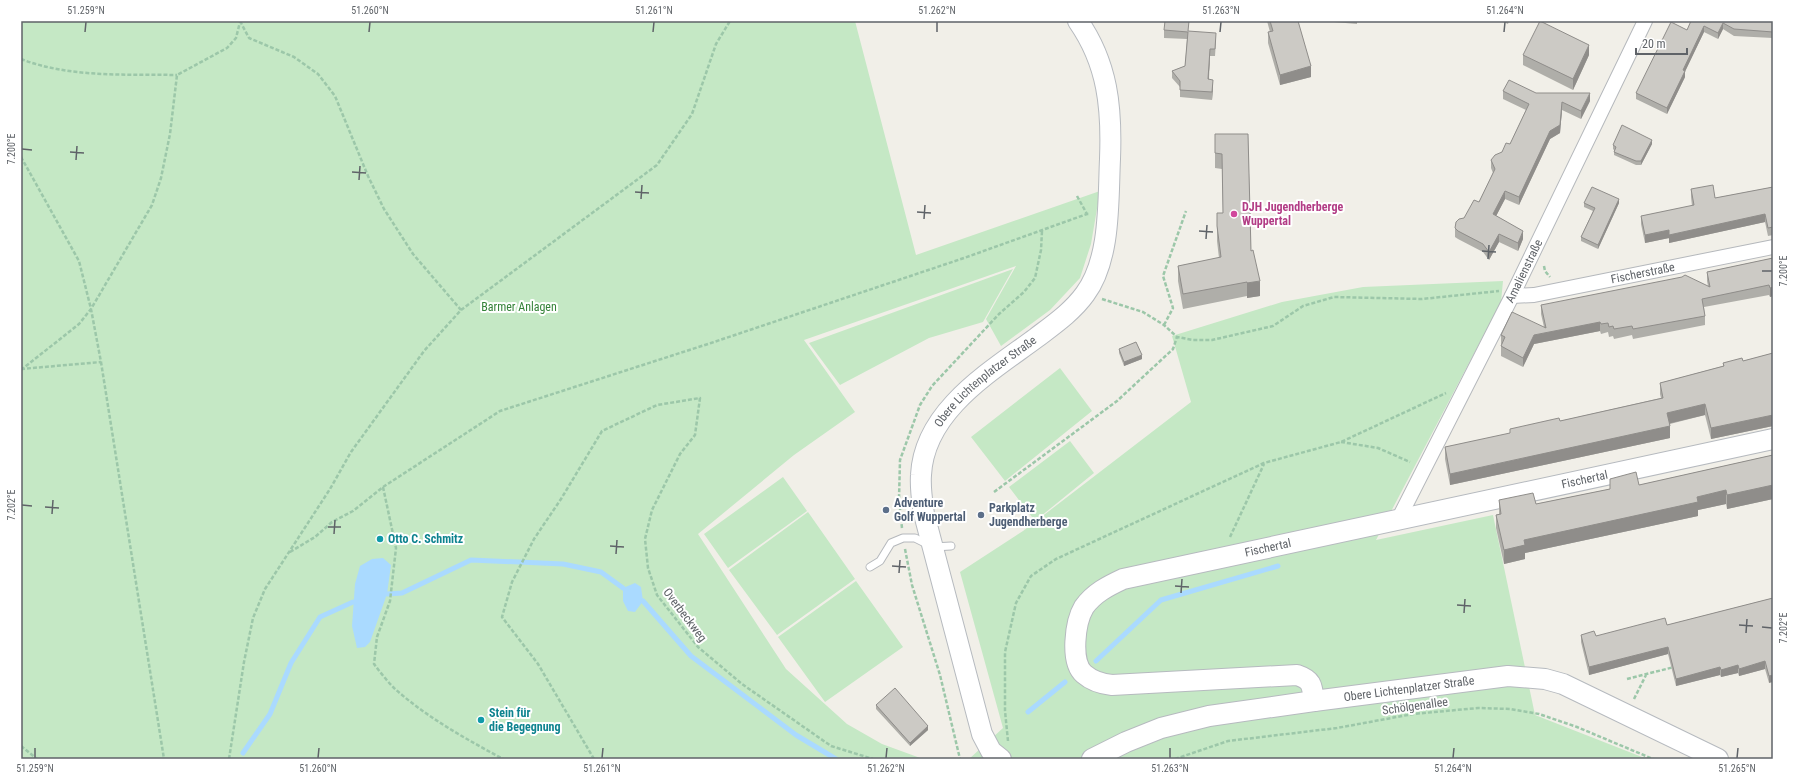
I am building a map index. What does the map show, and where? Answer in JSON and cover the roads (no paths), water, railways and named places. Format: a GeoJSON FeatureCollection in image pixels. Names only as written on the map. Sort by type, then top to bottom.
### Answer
{"type":"FeatureCollection","features":[{"type":"Feature","properties":{"kind":"main road","name":"Obere Lichtenplatzer Straße"},"geometry":{"type":"LineString","coordinates":[[1005,753],[991,751],[982,734],[942,547],[921,492],[921,473],[925,452],[933,434],[962,396],[985,376],[1067,313],[1085,294],[1096,275],[1102,254],[1108,217],[1110,110],[1106,80],[1097,55],[1078,21]]}},
{"type":"Feature","properties":{"kind":"main road","name":"Fischertal"},"geometry":{"type":"LineString","coordinates":[[1314,701],[1311,683],[1306,678],[1297,675],[1112,685],[1100,683],[1084,674],[1078,664],[1075,636],[1078,622],[1084,607],[1104,588],[1123,579],[1773,439]]}},
{"type":"Feature","properties":{"kind":"main road","name":"Obere Lichtenplatzer Straße"},"geometry":{"type":"LineString","coordinates":[[1092,759],[1126,742],[1162,728],[1210,716],[1508,676],[1545,680],[1563,684],[1718,759]]}},
{"type":"Feature","properties":{"kind":"street","name":"Amalienstraße"},"geometry":{"type":"LineString","coordinates":[[1398,520],[1512,296],[1645,21]]}},
{"type":"Feature","properties":{"kind":"street","name":"Fischerstraße"},"geometry":{"type":"LineString","coordinates":[[1512,296],[1534,295],[1773,247]]}},
{"type":"Feature","properties":{"kind":"lane"},"geometry":{"type":"LineString","coordinates":[[870,567],[880,561],[895,539],[915,538],[942,547]]}},
{"type":"Feature","properties":{"kind":"water"},"geometry":{"type":"Polygon","coordinates":[[[383,558],[391,565],[387,594],[370,642],[365,647],[357,648],[352,626],[355,584],[360,566],[372,559],[383,558]]]}},
{"type":"Feature","properties":{"kind":"water"},"geometry":{"type":"Polygon","coordinates":[[[635,583],[641,587],[643,601],[635,612],[628,611],[623,601],[623,588],[635,583]]]}},
{"type":"Feature","properties":{"kind":"waterway"},"geometry":{"type":"LineString","coordinates":[[387,594],[402,593],[471,560],[563,564],[601,572],[623,588]]}},
{"type":"Feature","properties":{"kind":"waterway"},"geometry":{"type":"LineString","coordinates":[[1096,661],[1161,600],[1278,566]]}},
{"type":"Feature","properties":{"kind":"waterway"},"geometry":{"type":"LineString","coordinates":[[643,601],[691,656],[796,735],[836,759]]}},
{"type":"Feature","properties":{"kind":"waterway"},"geometry":{"type":"LineString","coordinates":[[243,753],[270,714],[291,663],[320,617],[353,602]]}},
{"type":"Feature","properties":{"kind":"waterway"},"geometry":{"type":"LineString","coordinates":[[1028,712],[1065,682]]}},
{"type":"Feature","properties":{"kind":"place","name":"DJH Jugendherberge Wuppertal"},"geometry":{"type":"Point","coordinates":[1234,214]}},
{"type":"Feature","properties":{"kind":"place","name":"Adventure Golf Wuppertal"},"geometry":{"type":"Point","coordinates":[886,510]}},
{"type":"Feature","properties":{"kind":"place","name":"Parkplatz Jugendherberge"},"geometry":{"type":"Point","coordinates":[981,515]}},
{"type":"Feature","properties":{"kind":"place","name":"Otto C. Schmitz"},"geometry":{"type":"Point","coordinates":[380,539]}},
{"type":"Feature","properties":{"kind":"place","name":"Stein für die Begegnung"},"geometry":{"type":"Point","coordinates":[481,720]}},
{"type":"Feature","properties":{"kind":"park label","name":"Barmer Anlagen"},"geometry":{"type":"Point","coordinates":[519,307]}}]}
